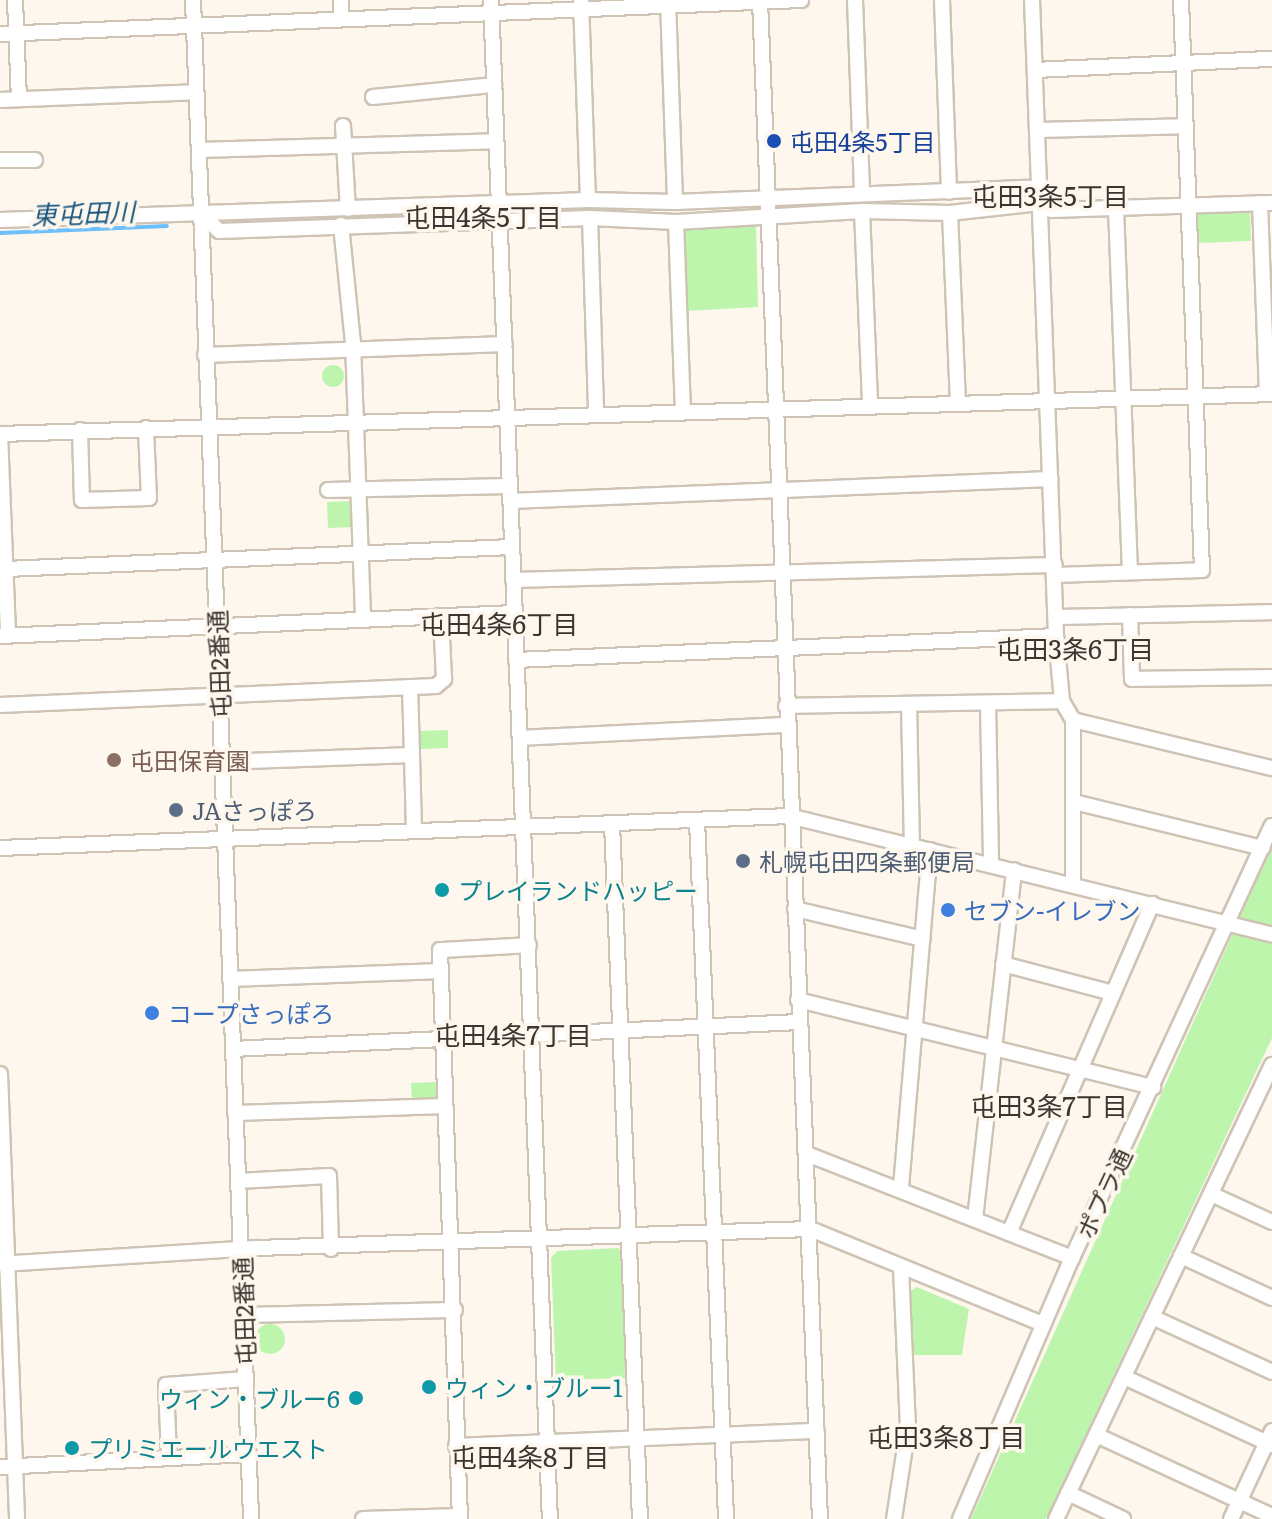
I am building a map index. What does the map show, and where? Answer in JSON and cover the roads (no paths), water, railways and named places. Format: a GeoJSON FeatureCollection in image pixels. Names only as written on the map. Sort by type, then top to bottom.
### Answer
{"type":"FeatureCollection","features":[{"type":"Feature","properties":{"kind":"street"},"geometry":{"type":"LineString","coordinates":[[15,0],[19,99]]}},
{"type":"Feature","properties":{"kind":"street","name":"屯田2番通"},"geometry":{"type":"LineString","coordinates":[[193,0],[251,1519]]}},
{"type":"Feature","properties":{"kind":"street"},"geometry":{"type":"LineString","coordinates":[[341,0],[341,17]]}},
{"type":"Feature","properties":{"kind":"street"},"geometry":{"type":"LineString","coordinates":[[0,34],[341,17],[492,6],[801,0]]}},
{"type":"Feature","properties":{"kind":"street"},"geometry":{"type":"LineString","coordinates":[[855,0],[862,193]]}},
{"type":"Feature","properties":{"kind":"street"},"geometry":{"type":"LineString","coordinates":[[942,0],[949,192]]}},
{"type":"Feature","properties":{"kind":"street"},"geometry":{"type":"LineString","coordinates":[[1032,0],[1056,636],[1062,701],[1073,720],[1073,883]]}},
{"type":"Feature","properties":{"kind":"street"},"geometry":{"type":"LineString","coordinates":[[513,580],[782,572],[1202,570],[1181,0]]}},
{"type":"Feature","properties":{"kind":"street"},"geometry":{"type":"LineString","coordinates":[[760,1],[770,214],[789,816],[807,1154],[820,1519]]}},
{"type":"Feature","properties":{"kind":"street"},"geometry":{"type":"LineString","coordinates":[[668,2],[675,202]]}},
{"type":"Feature","properties":{"kind":"street"},"geometry":{"type":"LineString","coordinates":[[582,4],[588,200]]}},
{"type":"Feature","properties":{"kind":"street"},"geometry":{"type":"LineString","coordinates":[[492,6],[550,1519]]}},
{"type":"Feature","properties":{"kind":"street"},"geometry":{"type":"LineString","coordinates":[[1035,70],[1183,66],[1272,59]]}},
{"type":"Feature","properties":{"kind":"street"},"geometry":{"type":"LineString","coordinates":[[373,97],[494,85]]}},
{"type":"Feature","properties":{"kind":"street"},"geometry":{"type":"LineString","coordinates":[[0,100],[195,92]]}},
{"type":"Feature","properties":{"kind":"street"},"geometry":{"type":"LineString","coordinates":[[343,126],[348,209]]}},
{"type":"Feature","properties":{"kind":"street"},"geometry":{"type":"LineString","coordinates":[[1037,130],[1185,126]]}},
{"type":"Feature","properties":{"kind":"street"},"geometry":{"type":"LineString","coordinates":[[199,150],[496,141]]}},
{"type":"Feature","properties":{"kind":"street"},"geometry":{"type":"LineString","coordinates":[[0,160],[35,160]]}},
{"type":"Feature","properties":{"kind":"street"},"geometry":{"type":"LineString","coordinates":[[0,207],[0,220],[588,200],[675,202],[1029,188],[1040,203],[1051,210],[1266,203],[1270,394],[1047,397],[0,434],[6,569],[4,635],[363,617],[514,613]]}},
{"type":"Feature","properties":{"kind":"street"},"geometry":{"type":"LineString","coordinates":[[201,213],[214,231],[590,218],[676,222],[770,214],[862,211],[950,213],[1040,203]]}},
{"type":"Feature","properties":{"kind":"street"},"geometry":{"type":"LineString","coordinates":[[1116,208],[1130,572]]}},
{"type":"Feature","properties":{"kind":"street"},"geometry":{"type":"LineString","coordinates":[[862,211],[870,403]]}},
{"type":"Feature","properties":{"kind":"street"},"geometry":{"type":"LineString","coordinates":[[950,213],[958,400]]}},
{"type":"Feature","properties":{"kind":"street"},"geometry":{"type":"LineString","coordinates":[[590,218],[596,413]]}},
{"type":"Feature","properties":{"kind":"street"},"geometry":{"type":"LineString","coordinates":[[676,222],[683,411]]}},
{"type":"Feature","properties":{"kind":"street"},"geometry":{"type":"LineString","coordinates":[[341,225],[353,351],[363,617]]}},
{"type":"Feature","properties":{"kind":"street"},"geometry":{"type":"LineString","coordinates":[[205,355],[505,344]]}},
{"type":"Feature","properties":{"kind":"street"},"geometry":{"type":"LineString","coordinates":[[80,430],[82,500],[149,498],[146,428]]}},
{"type":"Feature","properties":{"kind":"street"},"geometry":{"type":"LineString","coordinates":[[328,490],[510,493],[778,490],[1051,479]]}},
{"type":"Feature","properties":{"kind":"street"},"geometry":{"type":"LineString","coordinates":[[6,569],[361,551],[512,547]]}},
{"type":"Feature","properties":{"kind":"street"},"geometry":{"type":"LineString","coordinates":[[1056,617],[1272,612]]}},
{"type":"Feature","properties":{"kind":"street"},"geometry":{"type":"LineString","coordinates":[[1130,615],[1132,679],[1272,677]]}},
{"type":"Feature","properties":{"kind":"street"},"geometry":{"type":"LineString","coordinates":[[0,705],[436,686],[444,679],[441,616]]}},
{"type":"Feature","properties":{"kind":"street"},"geometry":{"type":"LineString","coordinates":[[516,660],[1056,636]]}},
{"type":"Feature","properties":{"kind":"street"},"geometry":{"type":"LineString","coordinates":[[410,687],[414,830]]}},
{"type":"Feature","properties":{"kind":"street"},"geometry":{"type":"LineString","coordinates":[[786,706],[1062,701]]}},
{"type":"Feature","properties":{"kind":"street"},"geometry":{"type":"LineString","coordinates":[[988,703],[991,863]]}},
{"type":"Feature","properties":{"kind":"street"},"geometry":{"type":"LineString","coordinates":[[909,704],[912,845]]}},
{"type":"Feature","properties":{"kind":"street"},"geometry":{"type":"LineString","coordinates":[[1073,720],[1272,768]]}},
{"type":"Feature","properties":{"kind":"street"},"geometry":{"type":"LineString","coordinates":[[520,738],[787,725]]}},
{"type":"Feature","properties":{"kind":"street"},"geometry":{"type":"LineString","coordinates":[[221,762],[412,755]]}},
{"type":"Feature","properties":{"kind":"street"},"geometry":{"type":"LineString","coordinates":[[1074,802],[1262,848]]}},
{"type":"Feature","properties":{"kind":"street"},"geometry":{"type":"LineString","coordinates":[[0,848],[789,816],[1073,883],[1272,935]]}},
{"type":"Feature","properties":{"kind":"street"},"geometry":{"type":"LineString","coordinates":[[697,820],[726,1519]]}},
{"type":"Feature","properties":{"kind":"street"},"geometry":{"type":"LineString","coordinates":[[612,823],[640,1519]]}},
{"type":"Feature","properties":{"kind":"street","name":"ポプラ通"},"geometry":{"type":"LineString","coordinates":[[960,1519],[1072,1258],[1272,826]]}},
{"type":"Feature","properties":{"kind":"street"},"geometry":{"type":"LineString","coordinates":[[901,1187],[930,850]]}},
{"type":"Feature","properties":{"kind":"street"},"geometry":{"type":"LineString","coordinates":[[975,1219],[1014,870]]}},
{"type":"Feature","properties":{"kind":"street"},"geometry":{"type":"LineString","coordinates":[[1009,1233],[1152,904]]}},
{"type":"Feature","properties":{"kind":"street"},"geometry":{"type":"LineString","coordinates":[[795,909],[923,939]]}},
{"type":"Feature","properties":{"kind":"street"},"geometry":{"type":"LineString","coordinates":[[363,1519],[460,1517],[440,950],[529,945]]}},
{"type":"Feature","properties":{"kind":"street"},"geometry":{"type":"LineString","coordinates":[[1003,964],[1113,993]]}},
{"type":"Feature","properties":{"kind":"street"},"geometry":{"type":"LineString","coordinates":[[230,979],[441,971]]}},
{"type":"Feature","properties":{"kind":"street"},"geometry":{"type":"LineString","coordinates":[[798,1000],[1153,1087]]}},
{"type":"Feature","properties":{"kind":"street"},"geometry":{"type":"LineString","coordinates":[[233,1049],[799,1022]]}},
{"type":"Feature","properties":{"kind":"street"},"geometry":{"type":"LineString","coordinates":[[1056,1519],[1271,1071]]}},
{"type":"Feature","properties":{"kind":"street"},"geometry":{"type":"LineString","coordinates":[[0,1074],[8,1466],[17,1519]]}},
{"type":"Feature","properties":{"kind":"street"},"geometry":{"type":"LineString","coordinates":[[235,1113],[445,1106]]}},
{"type":"Feature","properties":{"kind":"street"},"geometry":{"type":"LineString","coordinates":[[807,1154],[901,1187],[1072,1258]]}},
{"type":"Feature","properties":{"kind":"street"},"geometry":{"type":"LineString","coordinates":[[238,1181],[329,1176],[331,1249]]}},
{"type":"Feature","properties":{"kind":"street"},"geometry":{"type":"LineString","coordinates":[[1211,1194],[1272,1222]]}},
{"type":"Feature","properties":{"kind":"street"},"geometry":{"type":"LineString","coordinates":[[4,1264],[240,1251],[810,1229],[1043,1324]]}},
{"type":"Feature","properties":{"kind":"street"},"geometry":{"type":"LineString","coordinates":[[1181,1256],[1272,1298]]}},
{"type":"Feature","properties":{"kind":"street"},"geometry":{"type":"LineString","coordinates":[[894,1519],[908,1428],[901,1268]]}},
{"type":"Feature","properties":{"kind":"street"},"geometry":{"type":"LineString","coordinates":[[243,1315],[455,1310]]}},
{"type":"Feature","properties":{"kind":"street"},"geometry":{"type":"LineString","coordinates":[[1152,1317],[1272,1372]]}},
{"type":"Feature","properties":{"kind":"street"},"geometry":{"type":"LineString","coordinates":[[1124,1377],[1270,1440],[1231,1519]]}},
{"type":"Feature","properties":{"kind":"street"},"geometry":{"type":"LineString","coordinates":[[169,1456],[166,1385],[246,1379]]}},
{"type":"Feature","properties":{"kind":"street"},"geometry":{"type":"LineString","coordinates":[[456,1446],[817,1431]]}},
{"type":"Feature","properties":{"kind":"street"},"geometry":{"type":"LineString","coordinates":[[1096,1435],[1272,1516]]}},
{"type":"Feature","properties":{"kind":"street"},"geometry":{"type":"LineString","coordinates":[[8,1466],[249,1454]]}},
{"type":"Feature","properties":{"kind":"street"},"geometry":{"type":"LineString","coordinates":[[1068,1493],[1123,1519]]}},
{"type":"Feature","properties":{"kind":"waterway","name":"東屯田川"},"geometry":{"type":"LineString","coordinates":[[0,233],[167,226]]}},
{"type":"Feature","properties":{"kind":"place","name":"屯田4条5丁目"},"geometry":{"type":"Point","coordinates":[774,141]}},
{"type":"Feature","properties":{"kind":"place","name":"屯田保育園"},"geometry":{"type":"Point","coordinates":[114,760]}},
{"type":"Feature","properties":{"kind":"place","name":"JAさっぽろ"},"geometry":{"type":"Point","coordinates":[176,810]}},
{"type":"Feature","properties":{"kind":"place","name":"札幌屯田四条郵便局"},"geometry":{"type":"Point","coordinates":[743,861]}},
{"type":"Feature","properties":{"kind":"place","name":"プレイランドハッピー"},"geometry":{"type":"Point","coordinates":[442,890]}},
{"type":"Feature","properties":{"kind":"place","name":"セブン-イレブン"},"geometry":{"type":"Point","coordinates":[948,910]}},
{"type":"Feature","properties":{"kind":"place","name":"コープさっぽろ"},"geometry":{"type":"Point","coordinates":[152,1013]}},
{"type":"Feature","properties":{"kind":"place","name":"ウィン・ブルー1"},"geometry":{"type":"Point","coordinates":[429,1387]}},
{"type":"Feature","properties":{"kind":"place","name":"ウィン・ブルー6"},"geometry":{"type":"Point","coordinates":[356,1398]}},
{"type":"Feature","properties":{"kind":"place","name":"プリミエールウエスト"},"geometry":{"type":"Point","coordinates":[72,1448]}},
{"type":"Feature","properties":{"kind":"district","name":"屯田3条5丁目"},"geometry":{"type":"Point","coordinates":[1050,195]}},
{"type":"Feature","properties":{"kind":"district","name":"屯田4条5丁目"},"geometry":{"type":"Point","coordinates":[483,216]}},
{"type":"Feature","properties":{"kind":"district","name":"屯田4条6丁目"},"geometry":{"type":"Point","coordinates":[499,623]}},
{"type":"Feature","properties":{"kind":"district","name":"屯田3条6丁目"},"geometry":{"type":"Point","coordinates":[1075,648]}},
{"type":"Feature","properties":{"kind":"district","name":"屯田4条7丁目"},"geometry":{"type":"Point","coordinates":[513,1034]}},
{"type":"Feature","properties":{"kind":"district","name":"屯田3条7丁目"},"geometry":{"type":"Point","coordinates":[1049,1105]}},
{"type":"Feature","properties":{"kind":"district","name":"屯田3条8丁目"},"geometry":{"type":"Point","coordinates":[946,1436]}},
{"type":"Feature","properties":{"kind":"district","name":"屯田4条8丁目"},"geometry":{"type":"Point","coordinates":[530,1456]}}]}
